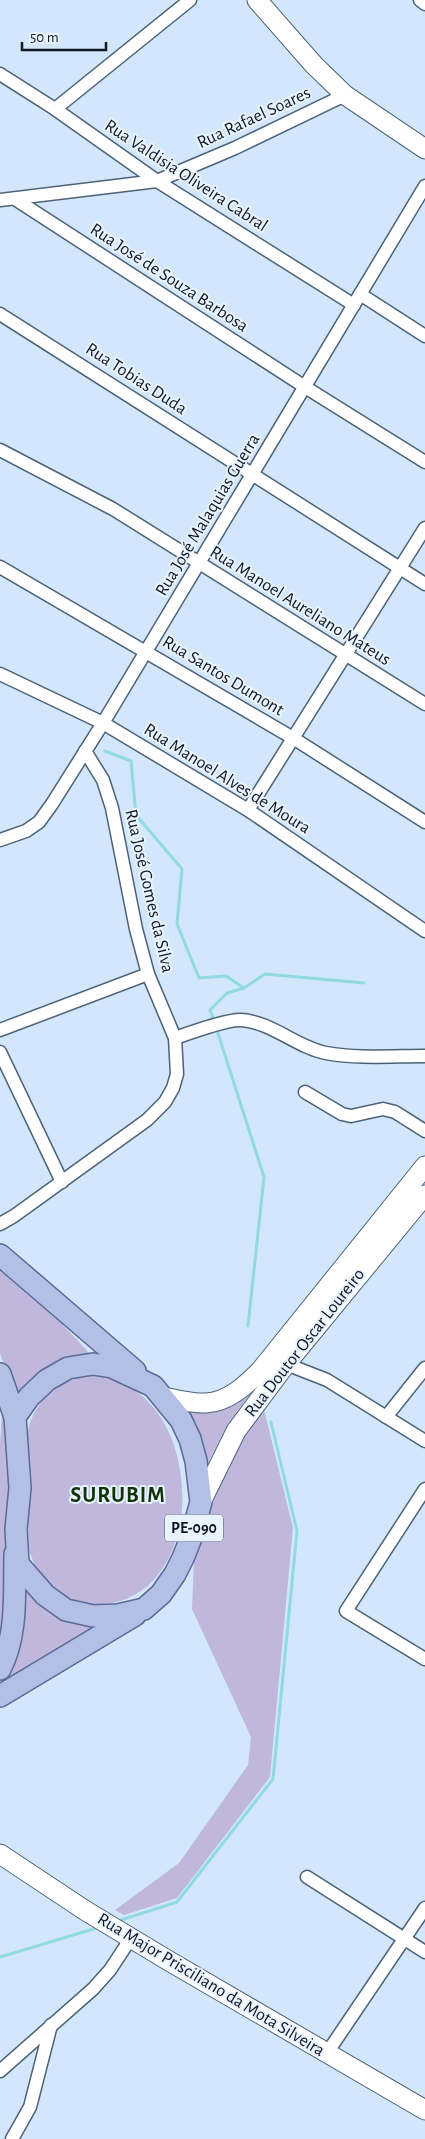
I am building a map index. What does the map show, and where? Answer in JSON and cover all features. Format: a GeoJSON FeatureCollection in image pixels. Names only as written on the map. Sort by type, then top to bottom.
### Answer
{"type":"FeatureCollection","features":[{"type":"Feature","properties":{"kind":"main road"},"geometry":{"type":"LineString","coordinates":[[257,0],[308,58],[345,95],[425,149]]}},
{"type":"Feature","properties":{"kind":"main road","name":"Rua Doutor Oscar Loureiro"},"geometry":{"type":"LineString","coordinates":[[157,1391],[207,1403],[224,1398],[242,1389],[260,1371],[425,1166]]}},
{"type":"Feature","properties":{"kind":"main road","name":"Rua Doutor Oscar Loureiro"},"geometry":{"type":"LineString","coordinates":[[201,1502],[236,1432],[286,1364],[425,1195]]}},
{"type":"Feature","properties":{"kind":"main road","name":"PE-090"},"geometry":{"type":"LineString","coordinates":[[0,1255],[157,1391],[181,1420],[190,1439],[196,1461],[201,1502],[191,1538],[175,1574],[161,1594],[144,1609],[0,1696]]}},
{"type":"Feature","properties":{"kind":"main road","name":"PE-090"},"geometry":{"type":"LineString","coordinates":[[15,1417],[29,1397],[47,1380],[68,1368],[93,1364],[106,1365],[131,1374],[157,1391]]}},
{"type":"Feature","properties":{"kind":"main road","name":"PE-090"},"geometry":{"type":"LineString","coordinates":[[0,1374],[15,1417],[20,1488],[16,1529],[13,1617],[8,1654],[0,1669]]}},
{"type":"Feature","properties":{"kind":"main road","name":"PE-090"},"geometry":{"type":"LineString","coordinates":[[16,1529],[18,1564],[45,1595],[66,1610],[93,1616],[118,1615],[144,1609]]}},
{"type":"Feature","properties":{"kind":"main road","name":"Rua Major Prisciliano da Mota Silveira"},"geometry":{"type":"LineString","coordinates":[[0,1854],[86,1911],[425,2110]]}},
{"type":"Feature","properties":{"kind":"street"},"geometry":{"type":"LineString","coordinates":[[56,109],[190,0]]}},
{"type":"Feature","properties":{"kind":"street"},"geometry":{"type":"LineString","coordinates":[[420,0],[425,4]]}},
{"type":"Feature","properties":{"kind":"street","name":"Rua Valdisia Oliveira Cabral"},"geometry":{"type":"LineString","coordinates":[[0,74],[56,109],[157,181],[357,299],[425,336]]}},
{"type":"Feature","properties":{"kind":"street","name":"Rua Rafael Soares"},"geometry":{"type":"LineString","coordinates":[[0,200],[157,181],[235,148],[345,95]]}},
{"type":"Feature","properties":{"kind":"street","name":"Rua José Malaquias Guerra"},"geometry":{"type":"LineString","coordinates":[[0,840],[26,831],[39,822],[103,723],[425,186]]}},
{"type":"Feature","properties":{"kind":"street","name":"Rua José de Souza Barbosa"},"geometry":{"type":"LineString","coordinates":[[15,199],[305,387],[425,462]]}},
{"type":"Feature","properties":{"kind":"street","name":"Rua Tobias Duda"},"geometry":{"type":"LineString","coordinates":[[0,314],[425,584]]}},
{"type":"Feature","properties":{"kind":"street","name":"Rua Manoel Aureliano Mateus"},"geometry":{"type":"LineString","coordinates":[[0,450],[114,509],[425,704]]}},
{"type":"Feature","properties":{"kind":"street"},"geometry":{"type":"LineString","coordinates":[[248,810],[425,528]]}},
{"type":"Feature","properties":{"kind":"street","name":"Rua Santos Dumont"},"geometry":{"type":"LineString","coordinates":[[0,567],[146,651],[423,817]]}},
{"type":"Feature","properties":{"kind":"street","name":"Rua Manoel Alves de Moura"},"geometry":{"type":"LineString","coordinates":[[0,674],[103,723],[248,810],[425,931]]}},
{"type":"Feature","properties":{"kind":"street","name":"Rua José Gomes da Silva"},"geometry":{"type":"LineString","coordinates":[[0,1224],[62,1182],[147,1120],[165,1102],[177,1074],[175,1038],[148,974],[136,929],[112,808],[103,780],[85,751]]}},
{"type":"Feature","properties":{"kind":"street"},"geometry":{"type":"LineString","coordinates":[[0,1030],[148,974]]}},
{"type":"Feature","properties":{"kind":"street"},"geometry":{"type":"LineString","coordinates":[[175,1038],[239,1019],[267,1027],[309,1048],[326,1053],[350,1056],[425,1056]]}},
{"type":"Feature","properties":{"kind":"street"},"geometry":{"type":"LineString","coordinates":[[0,1052],[62,1182]]}},
{"type":"Feature","properties":{"kind":"street"},"geometry":{"type":"LineString","coordinates":[[305,1092],[342,1114],[351,1116],[382,1109],[395,1112],[425,1131]]}},
{"type":"Feature","properties":{"kind":"street"},"geometry":{"type":"LineString","coordinates":[[286,1364],[328,1380],[425,1441]]}},
{"type":"Feature","properties":{"kind":"street"},"geometry":{"type":"LineString","coordinates":[[386,1417],[425,1368]]}},
{"type":"Feature","properties":{"kind":"street"},"geometry":{"type":"LineString","coordinates":[[425,1490],[346,1612],[425,1659]]}},
{"type":"Feature","properties":{"kind":"street"},"geometry":{"type":"LineString","coordinates":[[306,1877],[425,1952]]}},
{"type":"Feature","properties":{"kind":"street"},"geometry":{"type":"LineString","coordinates":[[327,2053],[425,1908]]}},
{"type":"Feature","properties":{"kind":"street"},"geometry":{"type":"LineString","coordinates":[[0,2071],[93,1989],[110,1970],[125,1934]]}},
{"type":"Feature","properties":{"kind":"street"},"geometry":{"type":"LineString","coordinates":[[12,2139],[30,2107],[51,2025]]}},
{"type":"Feature","properties":{"kind":"shaded area"},"geometry":{"type":"Polygon","coordinates":[[[0,1271],[61,1323],[91,1355],[17,1405],[0,1353],[0,1271]]]}},
{"type":"Feature","properties":{"kind":"shaded area"},"geometry":{"type":"Polygon","coordinates":[[[94,1375],[134,1390],[162,1420],[178,1460],[182,1504],[174,1545],[154,1580],[122,1601],[77,1602],[60,1595],[40,1575],[29,1549],[27,1436],[32,1419],[44,1399],[61,1385],[71,1380],[94,1375]]]}},
{"type":"Feature","properties":{"kind":"shaded area"},"geometry":{"type":"Polygon","coordinates":[[[253,1390],[223,1433],[204,1470],[187,1411],[198,1412],[222,1408],[253,1390]]]}},
{"type":"Feature","properties":{"kind":"shaded area"},"geometry":{"type":"Polygon","coordinates":[[[262,1401],[293,1528],[270,1777],[177,1898],[124,1915],[115,1910],[179,1863],[248,1765],[251,1737],[192,1609],[195,1535],[203,1503],[262,1401]]]}},
{"type":"Feature","properties":{"kind":"shaded area"},"geometry":{"type":"Polygon","coordinates":[[[2,1410],[5,1412],[11,1463],[7,1605],[0,1652],[0,1445],[2,1410]]]}},
{"type":"Feature","properties":{"kind":"shaded area"},"geometry":{"type":"Polygon","coordinates":[[[25,1590],[31,1595],[109,1623],[4,1680],[2,1679],[25,1590]]]}},
{"type":"Feature","properties":{"kind":"waterway"},"geometry":{"type":"LineString","coordinates":[[105,751],[131,761],[136,815],[182,869],[177,924],[199,978],[226,976],[244,988],[227,993],[210,1010],[214,1021]]}},
{"type":"Feature","properties":{"kind":"waterway"},"geometry":{"type":"LineString","coordinates":[[244,988],[265,974],[364,983]]}},
{"type":"Feature","properties":{"kind":"waterway"},"geometry":{"type":"LineString","coordinates":[[216,1027],[264,1177],[248,1326]]}},
{"type":"Feature","properties":{"kind":"waterway"},"geometry":{"type":"LineString","coordinates":[[118,1921],[177,1902],[273,1779],[297,1531],[271,1422]]}},
{"type":"Feature","properties":{"kind":"waterway"},"geometry":{"type":"LineString","coordinates":[[0,1957],[100,1927]]}},
{"type":"Feature","properties":{"kind":"district","name":"SURUBIM"},"geometry":{"type":"Point","coordinates":[118,1495]}}]}
